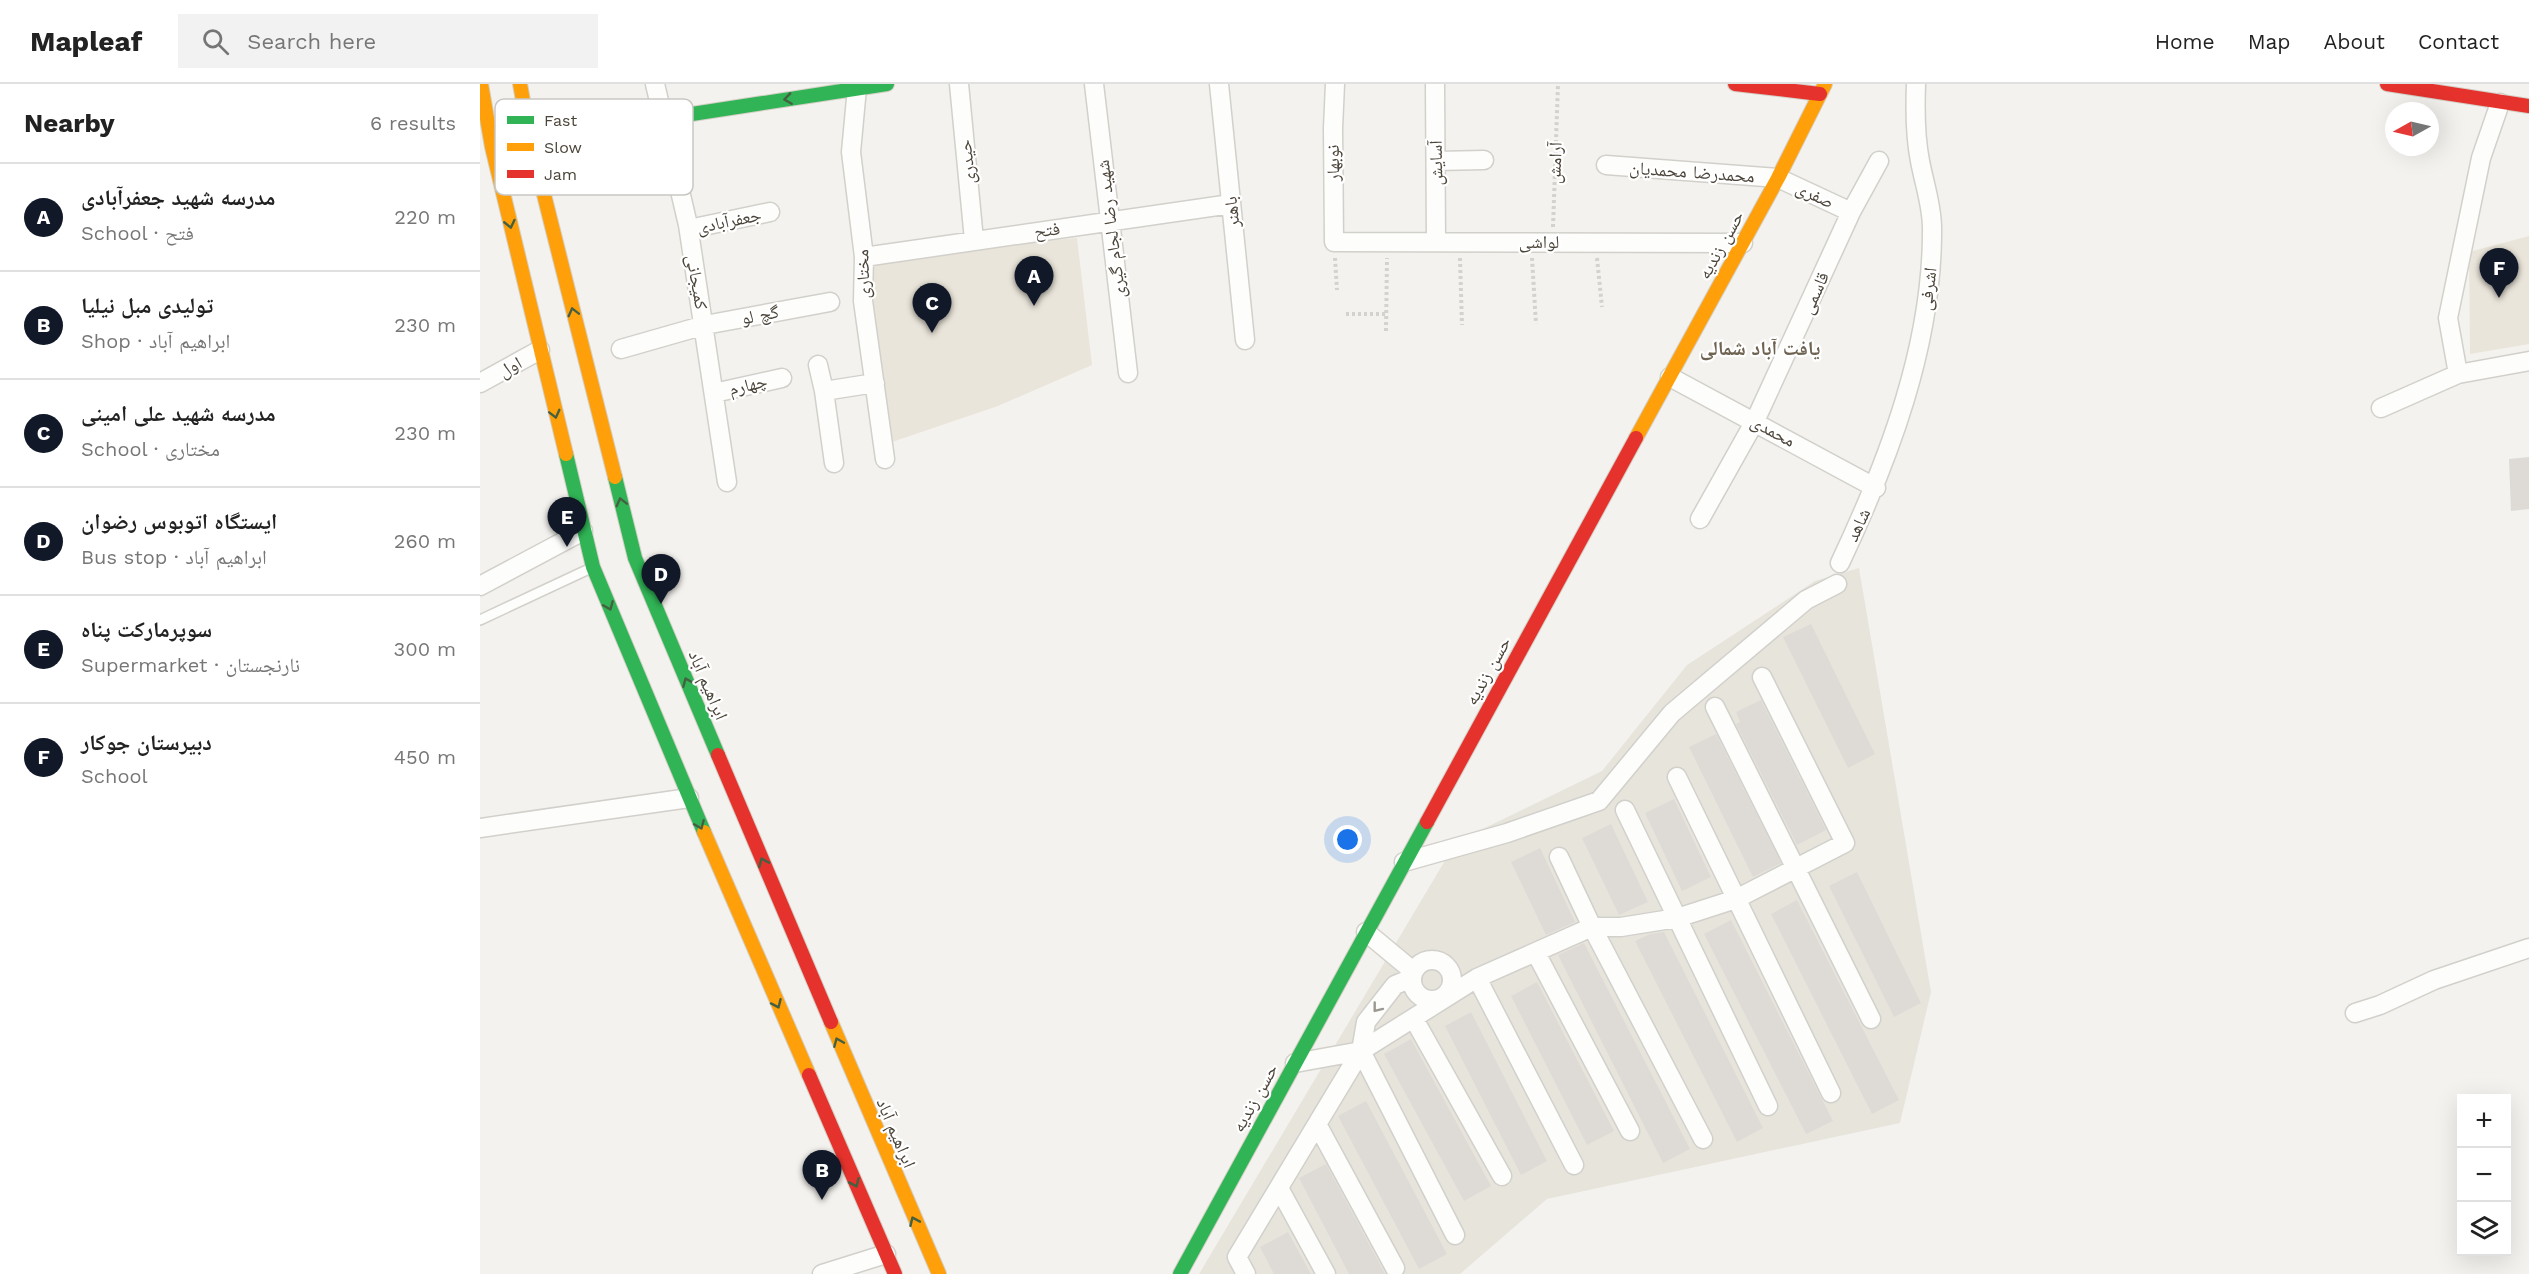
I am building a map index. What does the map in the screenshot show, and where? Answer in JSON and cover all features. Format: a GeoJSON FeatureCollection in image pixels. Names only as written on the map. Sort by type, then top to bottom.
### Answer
{"type":"FeatureCollection","features":[{"type":"Feature","properties":{"kind":"main road"},"geometry":{"type":"LineString","coordinates":[[481,84],[495,160]]}},
{"type":"Feature","properties":{"kind":"main road","name":"ابراهیم آباد"},"geometry":{"type":"LineString","coordinates":[[520,84],[523,99]]}},
{"type":"Feature","properties":{"kind":"main road"},"geometry":{"type":"LineString","coordinates":[[693,112],[814,90],[887,84]]}},
{"type":"Feature","properties":{"kind":"main road"},"geometry":{"type":"LineString","coordinates":[[1735,84],[1823,89]]}},
{"type":"Feature","properties":{"kind":"main road"},"geometry":{"type":"LineString","coordinates":[[2387,84],[2475,91],[2500,103],[2529,106]]}},
{"type":"Feature","properties":{"kind":"main road","name":"حسن زندیه"},"geometry":{"type":"LineString","coordinates":[[1180,1274],[1743,243],[1823,89]]}},
{"type":"Feature","properties":{"kind":"main road"},"geometry":{"type":"LineString","coordinates":[[503,195],[593,567],[689,798],[894,1274]]}},
{"type":"Feature","properties":{"kind":"main road","name":"ابراهیم آباد"},"geometry":{"type":"LineString","coordinates":[[544,195],[635,558],[914,1220],[939,1274]]}},
{"type":"Feature","properties":{"kind":"street","name":"کمیجانی"},"geometry":{"type":"LineString","coordinates":[[655,84],[659,99]]}},
{"type":"Feature","properties":{"kind":"street","name":"حیدری"},"geometry":{"type":"LineString","coordinates":[[959,84],[974,240]]}},
{"type":"Feature","properties":{"kind":"street","name":"شهید رضا لجام گیری"},"geometry":{"type":"LineString","coordinates":[[1094,84],[1128,373]]}},
{"type":"Feature","properties":{"kind":"street","name":"باهنر"},"geometry":{"type":"LineString","coordinates":[[1219,84],[1245,340]]}},
{"type":"Feature","properties":{"kind":"street","name":"نوبهار"},"geometry":{"type":"LineString","coordinates":[[1334,242],[1335,84]]}},
{"type":"Feature","properties":{"kind":"street","name":"آسایش"},"geometry":{"type":"LineString","coordinates":[[1435,84],[1436,242]]}},
{"type":"Feature","properties":{"kind":"street","name":"اشرفی"},"geometry":{"type":"LineString","coordinates":[[1876,488],[1918,351],[1932,264],[1932,225],[1916,136],[1916,84]]}},
{"type":"Feature","properties":{"kind":"street","name":"مختاری"},"geometry":{"type":"LineString","coordinates":[[857,88],[851,152],[864,256],[864,301],[885,459]]}},
{"type":"Feature","properties":{"kind":"street"},"geometry":{"type":"LineString","coordinates":[[2458,374],[2448,318],[2481,158],[2500,103]]}},
{"type":"Feature","properties":{"kind":"street"},"geometry":{"type":"LineString","coordinates":[[1436,161],[1484,159]]}},
{"type":"Feature","properties":{"kind":"street","name":"قاسمی"},"geometry":{"type":"LineString","coordinates":[[1700,519],[1755,421],[1851,212],[1879,161]]}},
{"type":"Feature","properties":{"kind":"street","name":"محمدرضا محمدیان"},"geometry":{"type":"LineString","coordinates":[[1606,165],[1778,178]]}},
{"type":"Feature","properties":{"kind":"street","name":"صفری"},"geometry":{"type":"LineString","coordinates":[[1778,178],[1851,212]]}},
{"type":"Feature","properties":{"kind":"street","name":"کمیجانی"},"geometry":{"type":"LineString","coordinates":[[680,195],[705,325],[727,482]]}},
{"type":"Feature","properties":{"kind":"street","name":"فتح"},"geometry":{"type":"LineString","coordinates":[[864,256],[1231,204]]}},
{"type":"Feature","properties":{"kind":"street","name":"جعفرآبادی"},"geometry":{"type":"LineString","coordinates":[[688,230],[770,212]]}},
{"type":"Feature","properties":{"kind":"street","name":"لواشی"},"geometry":{"type":"LineString","coordinates":[[1334,242],[1743,243]]}},
{"type":"Feature","properties":{"kind":"street","name":"گچ لو"},"geometry":{"type":"LineString","coordinates":[[621,349],[705,325],[830,302]]}},
{"type":"Feature","properties":{"kind":"street","name":"اول"},"geometry":{"type":"LineString","coordinates":[[480,384],[540,350]]}},
{"type":"Feature","properties":{"kind":"street"},"geometry":{"type":"LineString","coordinates":[[2381,408],[2458,374],[2529,361]]}},
{"type":"Feature","properties":{"kind":"street"},"geometry":{"type":"LineString","coordinates":[[818,365],[834,463]]}},
{"type":"Feature","properties":{"kind":"street","name":"محمدی"},"geometry":{"type":"LineString","coordinates":[[1670,376],[1876,488]]}},
{"type":"Feature","properties":{"kind":"street","name":"چهارم"},"geometry":{"type":"LineString","coordinates":[[714,393],[782,378]]}},
{"type":"Feature","properties":{"kind":"street"},"geometry":{"type":"LineString","coordinates":[[824,391],[875,383]]}},
{"type":"Feature","properties":{"kind":"street","name":"شاهد"},"geometry":{"type":"LineString","coordinates":[[1840,563],[1876,488]]}},
{"type":"Feature","properties":{"kind":"street"},"geometry":{"type":"LineString","coordinates":[[480,586],[584,531]]}},
{"type":"Feature","properties":{"kind":"street"},"geometry":{"type":"LineString","coordinates":[[1404,862],[1507,833],[1599,801],[1672,713],[1806,600],[1837,584]]}},
{"type":"Feature","properties":{"kind":"street"},"geometry":{"type":"LineString","coordinates":[[1295,1063],[1361,1051],[1477,978],[1592,927],[1621,927],[1677,918],[1736,899],[1845,843],[1762,677]]}},
{"type":"Feature","properties":{"kind":"street"},"geometry":{"type":"LineString","coordinates":[[1715,707],[1871,1019]]}},
{"type":"Feature","properties":{"kind":"street"},"geometry":{"type":"LineString","coordinates":[[1677,777],[1831,1093]]}},
{"type":"Feature","properties":{"kind":"street"},"geometry":{"type":"LineString","coordinates":[[480,828],[689,798]]}},
{"type":"Feature","properties":{"kind":"street"},"geometry":{"type":"LineString","coordinates":[[1625,810],[1768,1106]]}},
{"type":"Feature","properties":{"kind":"street"},"geometry":{"type":"LineString","coordinates":[[1559,857],[1592,927],[1703,1139]]}},
{"type":"Feature","properties":{"kind":"street"},"geometry":{"type":"LineString","coordinates":[[1246,1274],[1237,1257],[1361,1051],[1366,1022],[1395,985],[1413,974],[1423,962],[1430,960],[1443,963],[1451,974],[1451,988],[1442,998],[1429,1000],[1418,995],[1413,974],[1366,932]]}},
{"type":"Feature","properties":{"kind":"street"},"geometry":{"type":"LineString","coordinates":[[2355,1013],[2380,1005],[2434,980],[2529,948]]}},
{"type":"Feature","properties":{"kind":"street"},"geometry":{"type":"LineString","coordinates":[[1536,953],[1630,1131]]}},
{"type":"Feature","properties":{"kind":"street"},"geometry":{"type":"LineString","coordinates":[[1477,978],[1574,1166]]}},
{"type":"Feature","properties":{"kind":"street"},"geometry":{"type":"LineString","coordinates":[[1414,1019],[1502,1176]]}},
{"type":"Feature","properties":{"kind":"street"},"geometry":{"type":"LineString","coordinates":[[1361,1051],[1455,1235]]}},
{"type":"Feature","properties":{"kind":"street"},"geometry":{"type":"LineString","coordinates":[[1317,1124],[1395,1268]]}},
{"type":"Feature","properties":{"kind":"street"},"geometry":{"type":"LineString","coordinates":[[1279,1188],[1326,1274]]}},
{"type":"Feature","properties":{"kind":"street"},"geometry":{"type":"LineString","coordinates":[[822,1274],[886,1254]]}},
{"type":"Feature","properties":{"kind":"lane"},"geometry":{"type":"LineString","coordinates":[[480,620],[593,567]]}},
{"type":"Feature","properties":{"kind":"path","name":"آرامش"},"geometry":{"type":"LineString","coordinates":[[1553,242],[1558,84]]}},
{"type":"Feature","properties":{"kind":"path"},"geometry":{"type":"LineString","coordinates":[[1334,242],[1337,290]]}},
{"type":"Feature","properties":{"kind":"path"},"geometry":{"type":"LineString","coordinates":[[1386,331],[1387,242]]}},
{"type":"Feature","properties":{"kind":"path"},"geometry":{"type":"LineString","coordinates":[[1595,242],[1602,307]]}},
{"type":"Feature","properties":{"kind":"path"},"geometry":{"type":"LineString","coordinates":[[1460,243],[1462,325]]}},
{"type":"Feature","properties":{"kind":"path"},"geometry":{"type":"LineString","coordinates":[[1531,243],[1536,324]]}},
{"type":"Feature","properties":{"kind":"path"},"geometry":{"type":"LineString","coordinates":[[1346,314],[1386,314]]}},
{"type":"Feature","properties":{"kind":"shaded area"},"geometry":{"type":"Polygon","coordinates":[[[2529,236],[2529,344],[2470,354],[2469,252],[2529,236]]]}},
{"type":"Feature","properties":{"kind":"shaded area"},"geometry":{"type":"Polygon","coordinates":[[[1077,238],[1092,365],[998,406],[892,442],[868,261],[973,247],[1077,238]]]}},
{"type":"Feature","properties":{"kind":"shaded area"},"geometry":{"type":"Polygon","coordinates":[[[1859,568],[1931,992],[1900,1123],[1547,1199],[1460,1274],[1199,1274],[1456,842],[1602,771],[1687,665],[1815,581],[1859,568]]]}},
{"type":"Feature","properties":{"kind":"building"},"geometry":{"type":"Polygon","coordinates":[[[2529,457],[2529,509],[2511,511],[2509,459],[2529,457]]]}},
{"type":"Feature","properties":{"kind":"building"},"geometry":{"type":"Polygon","coordinates":[[[1811,624],[1875,754],[1848,768],[1783,637],[1811,624]]]}},
{"type":"Feature","properties":{"kind":"building"},"geometry":{"type":"Polygon","coordinates":[[[1761,700],[1826,830],[1797,845],[1736,724],[1740,722],[1736,712],[1761,700]]]}},
{"type":"Feature","properties":{"kind":"building"},"geometry":{"type":"Polygon","coordinates":[[[1716,734],[1781,863],[1753,877],[1689,747],[1716,734]]]}},
{"type":"Feature","properties":{"kind":"building"},"geometry":{"type":"Polygon","coordinates":[[[1674,799],[1711,877],[1682,891],[1645,813],[1674,799]]]}},
{"type":"Feature","properties":{"kind":"building"},"geometry":{"type":"Polygon","coordinates":[[[1611,824],[1648,902],[1619,915],[1582,838],[1611,824]]]}},
{"type":"Feature","properties":{"kind":"building"},"geometry":{"type":"Polygon","coordinates":[[[1540,848],[1575,922],[1546,935],[1511,862],[1540,848]]]}},
{"type":"Feature","properties":{"kind":"building"},"geometry":{"type":"Polygon","coordinates":[[[1857,872],[1921,1003],[1894,1017],[1829,886],[1857,872]]]}},
{"type":"Feature","properties":{"kind":"building"},"geometry":{"type":"Polygon","coordinates":[[[1797,900],[1899,1100],[1872,1114],[1771,914],[1797,900]]]}},
{"type":"Feature","properties":{"kind":"building"},"geometry":{"type":"Polygon","coordinates":[[[1731,920],[1833,1121],[1806,1134],[1704,934],[1731,920]]]}},
{"type":"Feature","properties":{"kind":"building"},"geometry":{"type":"Polygon","coordinates":[[[1664,932],[1763,1128],[1737,1142],[1635,941],[1650,934],[1664,932]]]}},
{"type":"Feature","properties":{"kind":"building"},"geometry":{"type":"Polygon","coordinates":[[[1584,943],[1690,1149],[1663,1163],[1558,955],[1584,943]]]}},
{"type":"Feature","properties":{"kind":"building"},"geometry":{"type":"Polygon","coordinates":[[[1537,982],[1614,1131],[1587,1145],[1511,996],[1537,982]]]}},
{"type":"Feature","properties":{"kind":"building"},"geometry":{"type":"Polygon","coordinates":[[[1471,1012],[1547,1161],[1521,1175],[1445,1026],[1471,1012]]]}},
{"type":"Feature","properties":{"kind":"building"},"geometry":{"type":"Polygon","coordinates":[[[1411,1039],[1491,1186],[1464,1201],[1384,1054],[1411,1039]]]}},
{"type":"Feature","properties":{"kind":"building"},"geometry":{"type":"Polygon","coordinates":[[[1366,1101],[1447,1254],[1419,1269],[1338,1116],[1366,1101]]]}},
{"type":"Feature","properties":{"kind":"building"},"geometry":{"type":"Polygon","coordinates":[[[1326,1164],[1385,1274],[1349,1274],[1299,1178],[1326,1164]]]}},
{"type":"Feature","properties":{"kind":"building"},"geometry":{"type":"Polygon","coordinates":[[[1288,1232],[1311,1274],[1274,1274],[1260,1247],[1288,1232]]]}},
{"type":"Feature","properties":{"kind":"traffic: fast"},"geometry":{"type":"LineString","coordinates":[[693,114],[887,84]]}},
{"type":"Feature","properties":{"kind":"traffic: fast"},"geometry":{"type":"LineString","coordinates":[[566,454],[593,567],[704,832]]}},
{"type":"Feature","properties":{"kind":"traffic: fast"},"geometry":{"type":"LineString","coordinates":[[615,477],[635,558],[718,755]]}},
{"type":"Feature","properties":{"kind":"traffic: fast"},"geometry":{"type":"LineString","coordinates":[[1180,1274],[1427,822]]}},
{"type":"Feature","properties":{"kind":"traffic: slow"},"geometry":{"type":"LineString","coordinates":[[481,84],[495,159]]}},
{"type":"Feature","properties":{"kind":"traffic: slow"},"geometry":{"type":"LineString","coordinates":[[520,84],[523,99]]}},
{"type":"Feature","properties":{"kind":"traffic: slow"},"geometry":{"type":"LineString","coordinates":[[1636,438],[1778,178],[1825,84]]}},
{"type":"Feature","properties":{"kind":"traffic: slow"},"geometry":{"type":"LineString","coordinates":[[504,195],[566,454]]}},
{"type":"Feature","properties":{"kind":"traffic: slow"},"geometry":{"type":"LineString","coordinates":[[544,195],[615,477]]}},
{"type":"Feature","properties":{"kind":"traffic: slow"},"geometry":{"type":"LineString","coordinates":[[704,832],[809,1075]]}},
{"type":"Feature","properties":{"kind":"traffic: slow"},"geometry":{"type":"LineString","coordinates":[[831,1022],[939,1274]]}},
{"type":"Feature","properties":{"kind":"traffic: jam"},"geometry":{"type":"LineString","coordinates":[[1735,84],[1820,94]]}},
{"type":"Feature","properties":{"kind":"traffic: jam"},"geometry":{"type":"LineString","coordinates":[[2387,84],[2529,106]]}},
{"type":"Feature","properties":{"kind":"traffic: jam"},"geometry":{"type":"LineString","coordinates":[[1427,822],[1636,438]]}},
{"type":"Feature","properties":{"kind":"traffic: jam"},"geometry":{"type":"LineString","coordinates":[[718,755],[831,1022]]}},
{"type":"Feature","properties":{"kind":"traffic: jam"},"geometry":{"type":"LineString","coordinates":[[809,1075],[895,1274]]}},
{"type":"Feature","properties":{"kind":"place","name":"دبیرستان جوکار"},"geometry":{"type":"Point","coordinates":[2499,298]}},
{"type":"Feature","properties":{"kind":"place","name":"مدرسه شهید جعفرآبادی"},"geometry":{"type":"Point","coordinates":[1034,306]}},
{"type":"Feature","properties":{"kind":"place","name":"مدرسه شهید علی امینی"},"geometry":{"type":"Point","coordinates":[932,333]}},
{"type":"Feature","properties":{"kind":"place","name":"سوپرمارکت پناه"},"geometry":{"type":"Point","coordinates":[567,547]}},
{"type":"Feature","properties":{"kind":"place","name":"ایستگاه اتوبوس رضوان"},"geometry":{"type":"Point","coordinates":[661,604]}},
{"type":"Feature","properties":{"kind":"place","name":"تولیدی مبل نیلیا"},"geometry":{"type":"Point","coordinates":[822,1200]}},
{"type":"Feature","properties":{"kind":"district","name":"یافت آباد شمالی"},"geometry":{"type":"Point","coordinates":[1760,348]}}]}
